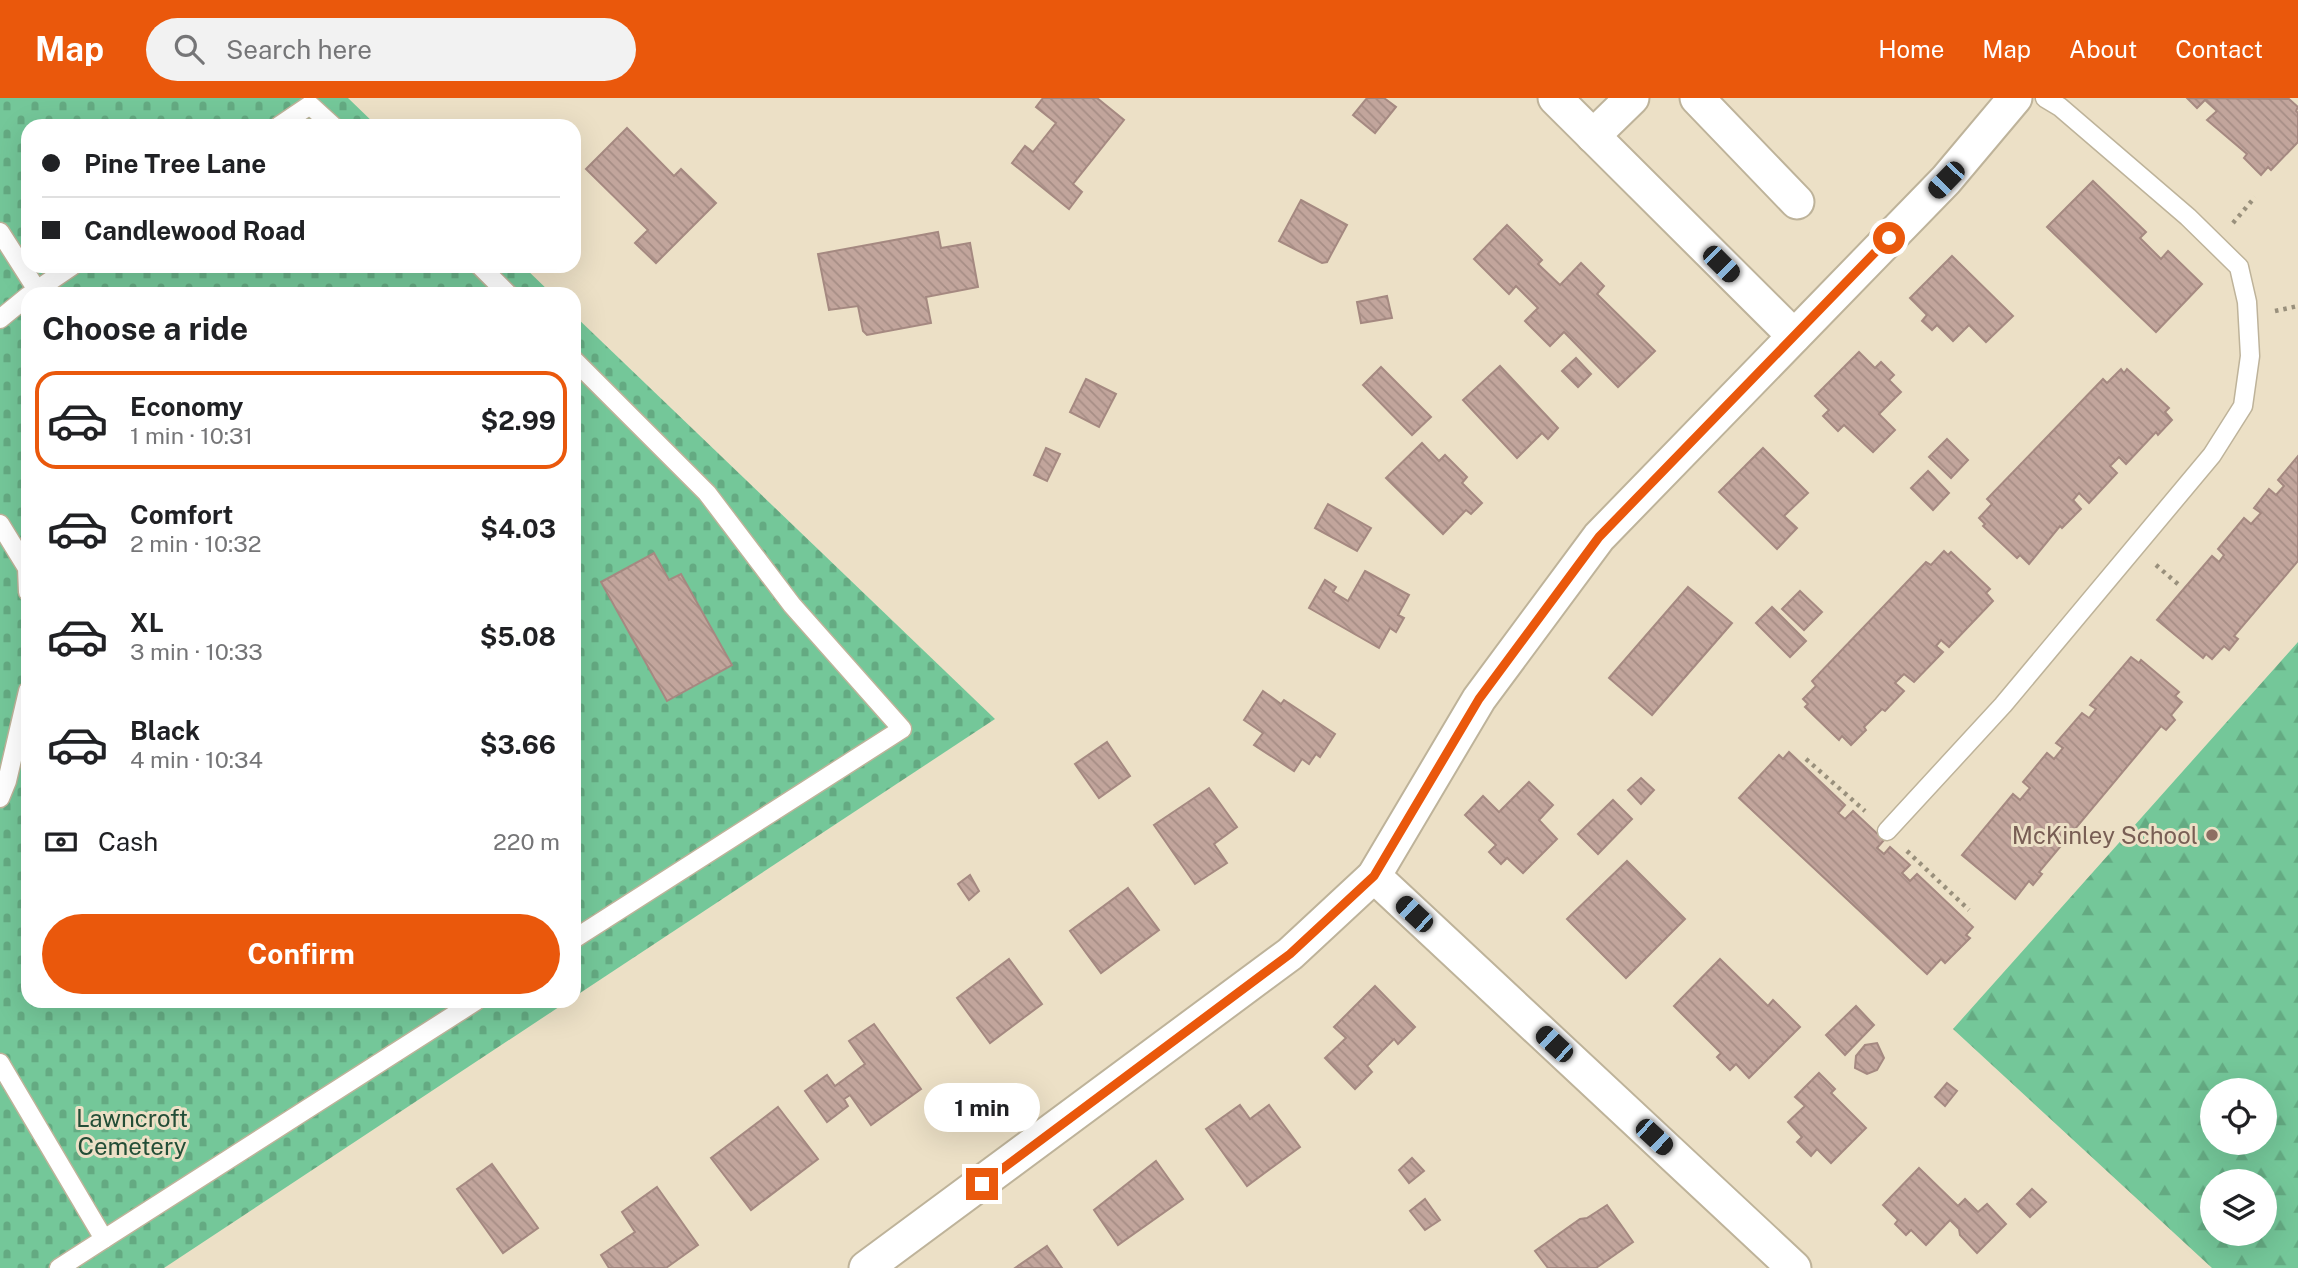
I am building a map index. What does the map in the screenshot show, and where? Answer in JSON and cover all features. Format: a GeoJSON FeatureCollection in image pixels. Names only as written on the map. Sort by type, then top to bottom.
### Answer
{"type":"FeatureCollection","features":[{"type":"Feature","properties":{"kind":"street"},"geometry":{"type":"LineString","coordinates":[[1555,98],[1794,336]]}},
{"type":"Feature","properties":{"kind":"street"},"geometry":{"type":"LineString","coordinates":[[1593,136],[1632,98]]}},
{"type":"Feature","properties":{"kind":"street"},"geometry":{"type":"LineString","coordinates":[[1697,98],[1797,202]]}},
{"type":"Feature","properties":{"kind":"street"},"geometry":{"type":"LineString","coordinates":[[866,1268],[1290,954],[1374,876],[1479,699],[1599,537],[1946,180],[2015,98]]}},
{"type":"Feature","properties":{"kind":"street"},"geometry":{"type":"LineString","coordinates":[[1374,876],[1794,1268]]}},
{"type":"Feature","properties":{"kind":"lane"},"geometry":{"type":"LineString","coordinates":[[1887,831],[2003,705],[2213,455],[2243,406],[2250,356],[2247,302],[2239,267],[2188,217],[2060,107],[2045,98]]}},
{"type":"Feature","properties":{"kind":"lane"},"geometry":{"type":"LineString","coordinates":[[287,119],[307,101],[326,119]]}},
{"type":"Feature","properties":{"kind":"lane"},"geometry":{"type":"LineString","coordinates":[[0,232],[21,272]]}},
{"type":"Feature","properties":{"kind":"lane"},"geometry":{"type":"LineString","coordinates":[[41,287],[62,273]]}},
{"type":"Feature","properties":{"kind":"lane"},"geometry":{"type":"LineString","coordinates":[[487,273],[501,287]]}},
{"type":"Feature","properties":{"kind":"lane"},"geometry":{"type":"LineString","coordinates":[[0,319],[21,302]]}},
{"type":"Feature","properties":{"kind":"lane"},"geometry":{"type":"LineString","coordinates":[[581,367],[707,493],[792,605],[902,729],[581,935]]}},
{"type":"Feature","properties":{"kind":"lane"},"geometry":{"type":"LineString","coordinates":[[0,524],[21,558]]}},
{"type":"Feature","properties":{"kind":"lane"},"geometry":{"type":"LineString","coordinates":[[0,798],[7,781],[21,721]]}},
{"type":"Feature","properties":{"kind":"lane"},"geometry":{"type":"LineString","coordinates":[[59,1268],[466,1008]]}},
{"type":"Feature","properties":{"kind":"lane"},"geometry":{"type":"LineString","coordinates":[[0,1063],[104,1238]]}},
{"type":"Feature","properties":{"kind":"green space","name":"Lawncroft Cemetery"},"geometry":{"type":"Polygon","coordinates":[[[0,98],[348,98],[370,119],[21,119],[21,273],[530,273],[545,287],[21,287],[21,1008],[557,1008],[164,1268],[0,1268],[0,98]]]}},
{"type":"Feature","properties":{"kind":"green space"},"geometry":{"type":"Polygon","coordinates":[[[581,322],[995,719],[581,992],[581,322]]]}},
{"type":"Feature","properties":{"kind":"green space","name":"McKinley School"},"geometry":{"type":"Polygon","coordinates":[[[2298,642],[2298,1268],[2212,1268],[1953,1029],[2298,642]]]}},
{"type":"Feature","properties":{"kind":"building"},"geometry":{"type":"Polygon","coordinates":[[[1043,98],[1097,98],[1124,120],[1073,184],[1082,192],[1069,209],[1012,163],[1025,146],[1033,152],[1056,123],[1036,107],[1043,98]]]}},
{"type":"Feature","properties":{"kind":"building"},"geometry":{"type":"Polygon","coordinates":[[[1367,98],[1384,98],[1396,107],[1375,133],[1353,115],[1367,98]]]}},
{"type":"Feature","properties":{"kind":"building"},"geometry":{"type":"Polygon","coordinates":[[[2187,98],[2289,99],[2298,107],[2298,142],[2271,170],[2268,167],[2261,175],[2244,158],[2247,154],[2207,120],[2217,111],[2205,100],[2197,108],[2187,98]]]}},
{"type":"Feature","properties":{"kind":"building"},"geometry":{"type":"Polygon","coordinates":[[[627,128],[674,176],[681,169],[716,203],[656,263],[635,243],[648,230],[586,169],[627,128]]]}},
{"type":"Feature","properties":{"kind":"building"},"geometry":{"type":"Polygon","coordinates":[[[2093,181],[2146,232],[2140,238],[2161,259],[2168,251],[2202,284],[2156,332],[2047,227],[2093,181]]]}},
{"type":"Feature","properties":{"kind":"building"},"geometry":{"type":"Polygon","coordinates":[[[1301,200],[1347,225],[1327,262],[1322,263],[1279,241],[1301,200]]]}},
{"type":"Feature","properties":{"kind":"building"},"geometry":{"type":"Polygon","coordinates":[[[1507,225],[1542,260],[1538,264],[1560,285],[1581,263],[1604,286],[1597,294],[1655,351],[1618,387],[1564,332],[1550,346],[1525,321],[1538,308],[1516,286],[1509,294],[1474,259],[1507,225]]]}},
{"type":"Feature","properties":{"kind":"building"},"geometry":{"type":"Polygon","coordinates":[[[938,232],[941,248],[970,243],[978,287],[926,297],[931,323],[867,335],[863,331],[858,306],[829,310],[818,254],[938,232]]]}},
{"type":"Feature","properties":{"kind":"building"},"geometry":{"type":"Polygon","coordinates":[[[1952,256],[2013,316],[1986,342],[1969,325],[1953,341],[1937,325],[1932,330],[1922,321],[1927,315],[1910,298],[1952,256]]]}},
{"type":"Feature","properties":{"kind":"building"},"geometry":{"type":"Polygon","coordinates":[[[1387,296],[1392,318],[1361,323],[1357,302],[1387,296]]]}},
{"type":"Feature","properties":{"kind":"building"},"geometry":{"type":"Polygon","coordinates":[[[1859,352],[1875,368],[1881,362],[1894,375],[1889,380],[1901,392],[1879,414],[1895,430],[1873,452],[1844,425],[1838,431],[1823,416],[1829,410],[1815,396],[1859,352]]]}},
{"type":"Feature","properties":{"kind":"building"},"geometry":{"type":"Polygon","coordinates":[[[1576,358],[1591,374],[1578,387],[1562,371],[1576,358]]]}},
{"type":"Feature","properties":{"kind":"building"},"geometry":{"type":"Polygon","coordinates":[[[1500,366],[1558,428],[1548,439],[1542,433],[1517,458],[1463,400],[1500,366]]]}},
{"type":"Feature","properties":{"kind":"building"},"geometry":{"type":"Polygon","coordinates":[[[1381,367],[1431,417],[1412,435],[1363,385],[1381,367]]]}},
{"type":"Feature","properties":{"kind":"building"},"geometry":{"type":"Polygon","coordinates":[[[2121,369],[2124,373],[2127,369],[2169,408],[2165,412],[2172,420],[2158,435],[2156,432],[2126,464],[2119,457],[2110,466],[2117,473],[2089,503],[2079,493],[2073,500],[2081,509],[2062,528],[2060,526],[2029,564],[2020,555],[2017,558],[1983,526],[1985,524],[1979,518],[1992,504],[1987,499],[2103,379],[2107,383],[2121,369]]]}},
{"type":"Feature","properties":{"kind":"building"},"geometry":{"type":"Polygon","coordinates":[[[1086,379],[1116,394],[1099,427],[1070,412],[1086,379]]]}},
{"type":"Feature","properties":{"kind":"building"},"geometry":{"type":"Polygon","coordinates":[[[1947,439],[1968,460],[1951,478],[1929,457],[1947,439]]]}},
{"type":"Feature","properties":{"kind":"building"},"geometry":{"type":"Polygon","coordinates":[[[1422,443],[1439,461],[1445,455],[1467,477],[1462,483],[1482,503],[1471,514],[1466,510],[1443,534],[1386,478],[1422,443]]]}},
{"type":"Feature","properties":{"kind":"building"},"geometry":{"type":"Polygon","coordinates":[[[1046,448],[1060,454],[1047,481],[1034,475],[1046,448]]]}},
{"type":"Feature","properties":{"kind":"building"},"geometry":{"type":"Polygon","coordinates":[[[1763,448],[1808,493],[1784,516],[1797,528],[1777,549],[1719,492],[1763,448]]]}},
{"type":"Feature","properties":{"kind":"building"},"geometry":{"type":"Polygon","coordinates":[[[2298,456],[2298,561],[2234,636],[2238,639],[2229,650],[2224,646],[2212,659],[2206,654],[2203,658],[2157,620],[2212,556],[2219,562],[2224,555],[2218,549],[2244,518],[2251,524],[2261,513],[2254,508],[2269,489],[2276,495],[2284,486],[2278,480],[2298,456]]]}},
{"type":"Feature","properties":{"kind":"building"},"geometry":{"type":"Polygon","coordinates":[[[1928,471],[1949,493],[1933,510],[1911,488],[1928,471]]]}},
{"type":"Feature","properties":{"kind":"building"},"geometry":{"type":"Polygon","coordinates":[[[1328,504],[1371,528],[1357,551],[1315,528],[1328,504]]]}},
{"type":"Feature","properties":{"kind":"building"},"geometry":{"type":"Polygon","coordinates":[[[1944,551],[1948,555],[1951,552],[1990,589],[1986,593],[1993,601],[1949,647],[1941,640],[1936,646],[1943,652],[1914,682],[1904,674],[1895,683],[1904,691],[1885,711],[1882,709],[1864,727],[1866,730],[1851,745],[1842,736],[1839,740],[1805,707],[1808,704],[1803,699],[1816,686],[1812,681],[1926,562],[1931,565],[1944,551]]]}},
{"type":"Feature","properties":{"kind":"building"},"geometry":{"type":"Polygon","coordinates":[[[654,553],[669,580],[681,574],[732,665],[667,701],[601,582],[654,553]]]}},
{"type":"Feature","properties":{"kind":"building"},"geometry":{"type":"Polygon","coordinates":[[[1365,571],[1409,595],[1398,615],[1404,618],[1396,632],[1390,628],[1379,648],[1309,608],[1325,580],[1336,587],[1333,592],[1348,601],[1365,571]]]}},
{"type":"Feature","properties":{"kind":"building"},"geometry":{"type":"Polygon","coordinates":[[[1688,587],[1732,623],[1652,715],[1609,678],[1688,587]]]}},
{"type":"Feature","properties":{"kind":"building"},"geometry":{"type":"Polygon","coordinates":[[[1800,591],[1822,612],[1804,630],[1782,609],[1800,591]]]}},
{"type":"Feature","properties":{"kind":"building"},"geometry":{"type":"Polygon","coordinates":[[[1772,607],[1806,641],[1790,657],[1756,623],[1772,607]]]}},
{"type":"Feature","properties":{"kind":"building"},"geometry":{"type":"Polygon","coordinates":[[[2131,657],[2139,663],[2141,660],[2179,692],[2175,696],[2182,702],[2171,715],[2175,720],[2166,730],[2161,726],[2039,872],[2042,874],[2033,885],[2029,881],[2015,899],[1962,855],[2013,794],[2020,800],[2030,788],[2023,782],[2047,753],[2054,759],[2063,748],[2056,743],[2082,713],[2089,718],[2096,709],[2090,705],[2131,657]]]}},
{"type":"Feature","properties":{"kind":"building"},"geometry":{"type":"Polygon","coordinates":[[[1263,691],[1281,704],[1284,700],[1335,734],[1320,757],[1316,754],[1309,764],[1302,759],[1294,771],[1254,745],[1263,733],[1244,720],[1263,691]]]}},
{"type":"Feature","properties":{"kind":"building"},"geometry":{"type":"Polygon","coordinates":[[[1107,742],[1130,776],[1099,798],[1075,764],[1107,742]]]}},
{"type":"Feature","properties":{"kind":"building"},"geometry":{"type":"Polygon","coordinates":[[[1789,752],[1845,805],[1838,813],[1845,819],[1853,811],[1884,840],[1877,848],[1884,854],[1890,847],[1910,865],[1902,873],[1910,881],[1917,874],[1973,927],[1966,935],[1970,938],[1945,963],[1941,959],[1927,974],[1739,798],[1779,755],[1783,759],[1789,752]]]}},
{"type":"Feature","properties":{"kind":"building"},"geometry":{"type":"Polygon","coordinates":[[[1641,778],[1654,790],[1641,804],[1628,790],[1641,778]]]}},
{"type":"Feature","properties":{"kind":"building"},"geometry":{"type":"Polygon","coordinates":[[[1529,782],[1553,805],[1539,820],[1557,839],[1523,873],[1507,858],[1501,864],[1489,852],[1496,845],[1465,815],[1483,796],[1499,812],[1529,782]]]}},
{"type":"Feature","properties":{"kind":"building"},"geometry":{"type":"Polygon","coordinates":[[[1209,788],[1237,827],[1214,844],[1227,863],[1195,884],[1154,825],[1209,788]]]}},
{"type":"Feature","properties":{"kind":"building"},"geometry":{"type":"Polygon","coordinates":[[[1613,800],[1632,819],[1598,854],[1578,834],[1613,800]]]}},
{"type":"Feature","properties":{"kind":"building"},"geometry":{"type":"Polygon","coordinates":[[[1627,861],[1685,919],[1626,978],[1567,919],[1627,861]]]}},
{"type":"Feature","properties":{"kind":"building"},"geometry":{"type":"Polygon","coordinates":[[[970,875],[979,891],[969,900],[958,884],[970,875]]]}},
{"type":"Feature","properties":{"kind":"building"},"geometry":{"type":"Polygon","coordinates":[[[1128,888],[1159,930],[1101,973],[1070,931],[1128,888]]]}},
{"type":"Feature","properties":{"kind":"building"},"geometry":{"type":"Polygon","coordinates":[[[1009,959],[1042,1004],[990,1043],[957,998],[1009,959]]]}},
{"type":"Feature","properties":{"kind":"building"},"geometry":{"type":"Polygon","coordinates":[[[1720,959],[1768,1006],[1773,1000],[1800,1027],[1749,1078],[1736,1064],[1730,1070],[1717,1057],[1721,1053],[1674,1006],[1720,959]]]}},
{"type":"Feature","properties":{"kind":"building"},"geometry":{"type":"Polygon","coordinates":[[[1375,986],[1415,1027],[1398,1044],[1394,1039],[1367,1066],[1372,1072],[1355,1089],[1325,1058],[1346,1038],[1334,1027],[1375,986]]]}},
{"type":"Feature","properties":{"kind":"building"},"geometry":{"type":"Polygon","coordinates":[[[1856,1006],[1874,1025],[1845,1055],[1826,1035],[1856,1006]]]}},
{"type":"Feature","properties":{"kind":"building"},"geometry":{"type":"Polygon","coordinates":[[[874,1024],[921,1089],[871,1125],[850,1095],[844,1099],[848,1106],[827,1122],[805,1091],[827,1075],[835,1086],[865,1064],[849,1041],[874,1024]]]}},
{"type":"Feature","properties":{"kind":"building"},"geometry":{"type":"Polygon","coordinates":[[[1877,1043],[1884,1058],[1877,1070],[1867,1074],[1855,1068],[1856,1056],[1865,1045],[1877,1043]]]}},
{"type":"Feature","properties":{"kind":"building"},"geometry":{"type":"Polygon","coordinates":[[[1819,1073],[1835,1089],[1831,1093],[1866,1128],[1831,1163],[1817,1149],[1811,1156],[1797,1142],[1802,1137],[1788,1122],[1805,1106],[1795,1097],[1819,1073]]]}},
{"type":"Feature","properties":{"kind":"building"},"geometry":{"type":"Polygon","coordinates":[[[1947,1083],[1957,1091],[1945,1106],[1935,1097],[1947,1083]]]}},
{"type":"Feature","properties":{"kind":"building"},"geometry":{"type":"Polygon","coordinates":[[[1240,1105],[1250,1119],[1269,1105],[1300,1147],[1247,1186],[1206,1129],[1240,1105]]]}},
{"type":"Feature","properties":{"kind":"building"},"geometry":{"type":"Polygon","coordinates":[[[778,1107],[818,1159],[751,1210],[711,1158],[778,1107]]]}},
{"type":"Feature","properties":{"kind":"building"},"geometry":{"type":"Polygon","coordinates":[[[1412,1158],[1424,1171],[1409,1183],[1399,1170],[1412,1158]]]}},
{"type":"Feature","properties":{"kind":"building"},"geometry":{"type":"Polygon","coordinates":[[[1156,1161],[1183,1199],[1118,1245],[1094,1210],[1156,1161]]]}},
{"type":"Feature","properties":{"kind":"building"},"geometry":{"type":"Polygon","coordinates":[[[492,1164],[538,1228],[503,1253],[457,1189],[492,1164]]]}},
{"type":"Feature","properties":{"kind":"building"},"geometry":{"type":"Polygon","coordinates":[[[1919,1168],[1958,1206],[1965,1199],[1978,1212],[1987,1204],[2006,1224],[1977,1253],[1950,1220],[1926,1245],[1911,1230],[1906,1235],[1895,1224],[1898,1220],[1883,1205],[1919,1168]]]}},
{"type":"Feature","properties":{"kind":"building"},"geometry":{"type":"Polygon","coordinates":[[[657,1187],[698,1245],[666,1268],[609,1268],[601,1255],[635,1232],[622,1212],[657,1187]]]}},
{"type":"Feature","properties":{"kind":"building"},"geometry":{"type":"Polygon","coordinates":[[[2032,1189],[2046,1202],[2030,1217],[2017,1204],[2032,1189]]]}},
{"type":"Feature","properties":{"kind":"building"},"geometry":{"type":"Polygon","coordinates":[[[1425,1199],[1440,1220],[1425,1230],[1410,1211],[1425,1199]]]}},
{"type":"Feature","properties":{"kind":"building"},"geometry":{"type":"Polygon","coordinates":[[[1607,1205],[1633,1242],[1596,1268],[1548,1268],[1535,1251],[1580,1219],[1587,1218],[1607,1205]]]}},
{"type":"Feature","properties":{"kind":"building"},"geometry":{"type":"Polygon","coordinates":[[[1047,1246],[1062,1268],[1015,1268],[1047,1246]]]}},
{"type":"Feature","properties":{"kind":"place","name":"McKinley School"},"geometry":{"type":"Point","coordinates":[2212,835]}},
{"type":"Feature","properties":{"kind":"route"},"geometry":{"type":"LineString","coordinates":[[982,1184],[1290,954],[1374,876],[1479,699],[1599,537],[1889,238]]}}]}
